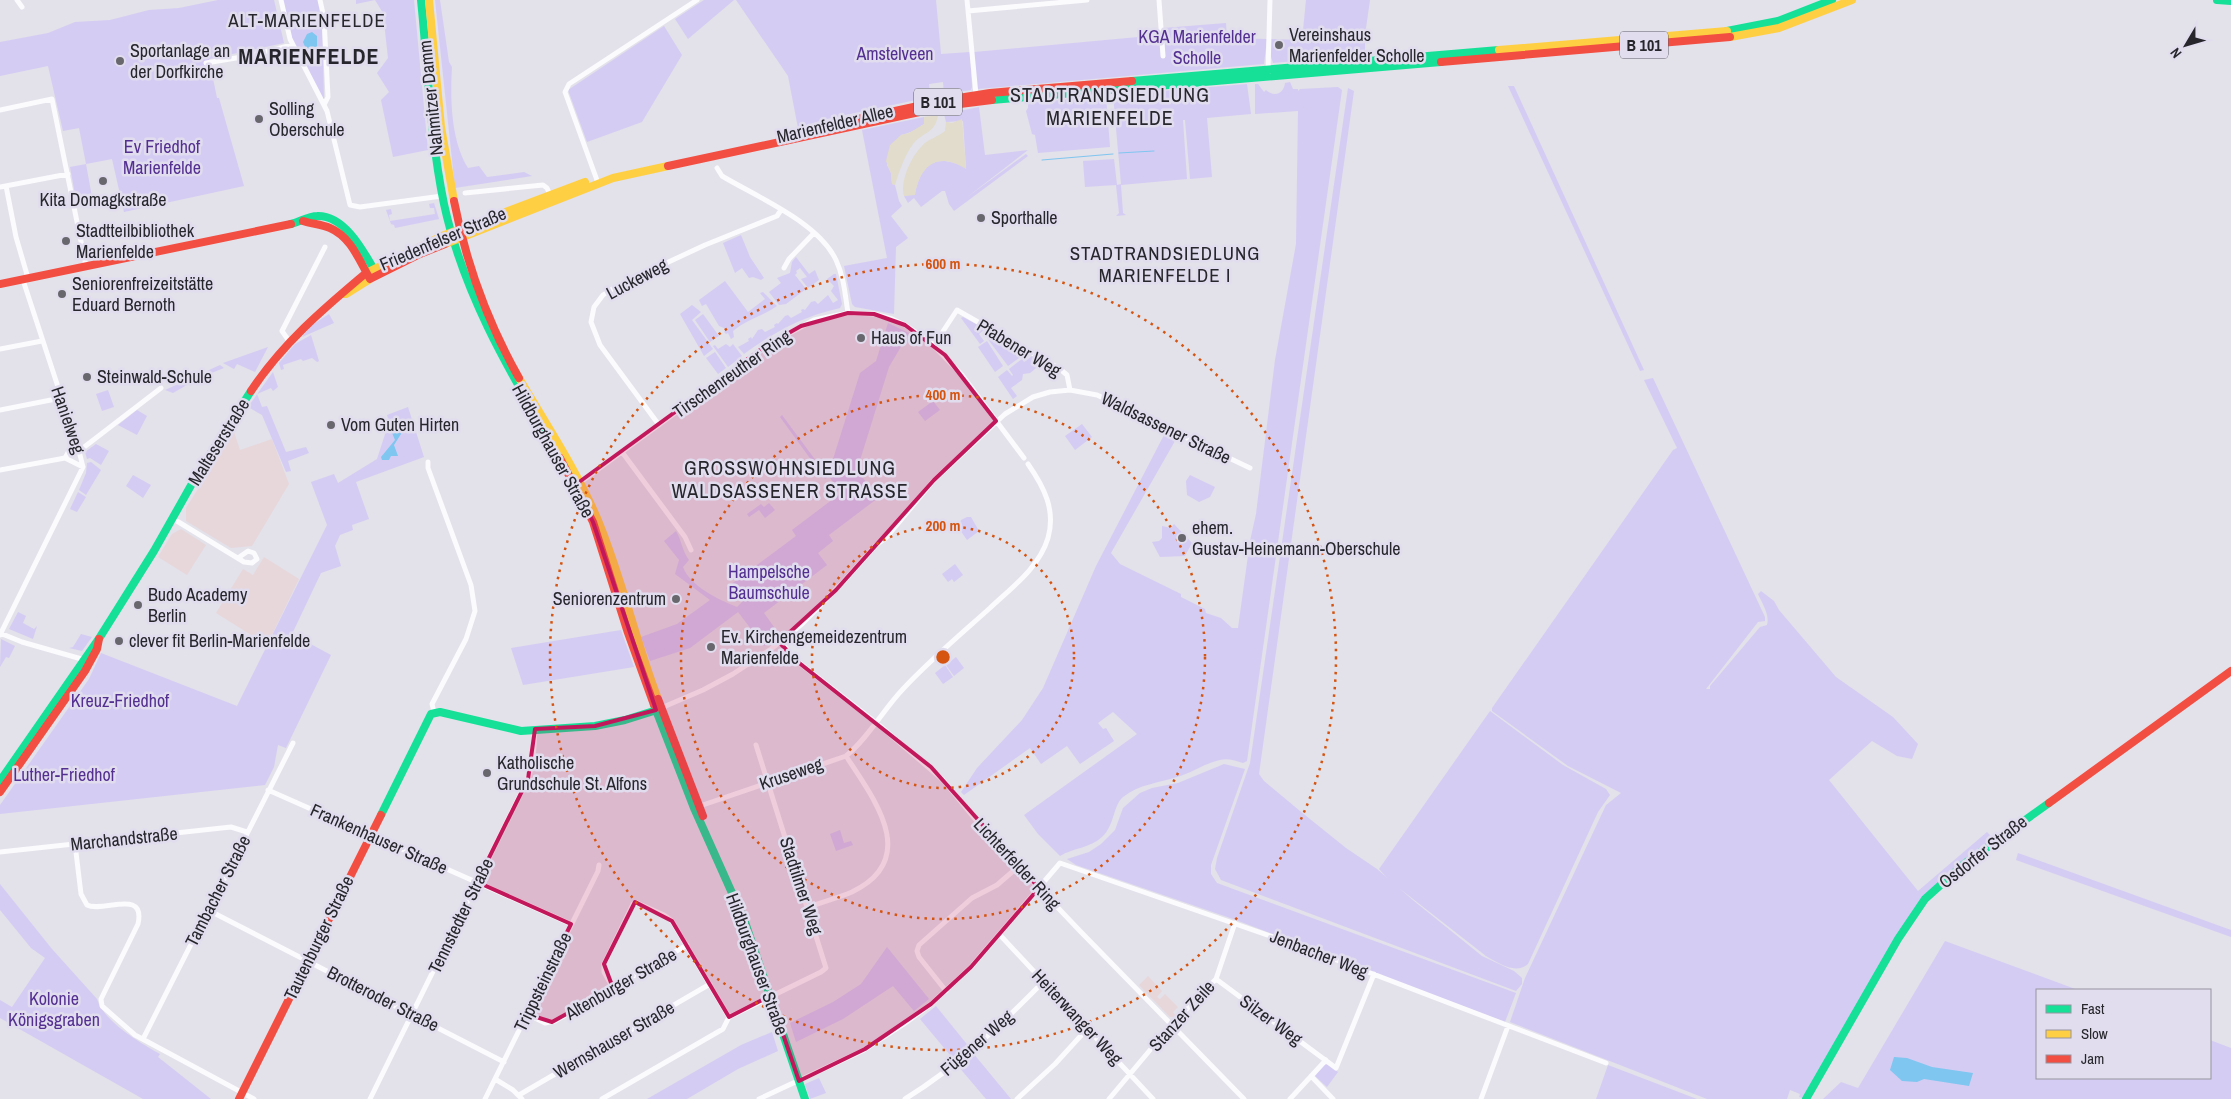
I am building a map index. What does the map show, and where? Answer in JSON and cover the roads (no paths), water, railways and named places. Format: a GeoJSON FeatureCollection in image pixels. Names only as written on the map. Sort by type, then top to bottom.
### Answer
{"type":"FeatureCollection","features":[{"type":"Feature","properties":{"kind":"main road","name":"Nahmitzer Damm"},"geometry":{"type":"LineString","coordinates":[[421,0],[434,141],[447,195]]}},
{"type":"Feature","properties":{"kind":"main road","name":"Nahmitzer Damm"},"geometry":{"type":"LineString","coordinates":[[429,0],[447,195]]}},
{"type":"Feature","properties":{"kind":"main road","name":"B 101"},"geometry":{"type":"LineString","coordinates":[[1306,70],[1734,30],[1778,21],[1832,0]]}},
{"type":"Feature","properties":{"kind":"main road","name":"B 101"},"geometry":{"type":"LineString","coordinates":[[1306,70],[1735,37],[1779,28],[1852,0]]}},
{"type":"Feature","properties":{"kind":"main road"},"geometry":{"type":"LineString","coordinates":[[2217,0],[2231,1]]}},
{"type":"Feature","properties":{"kind":"main road","name":"Marienfelder Allee"},"geometry":{"type":"LineString","coordinates":[[551,198],[597,180],[860,118],[976,95],[1268,70],[1306,70]]}},
{"type":"Feature","properties":{"kind":"main road","name":"Marienfelder Allee"},"geometry":{"type":"LineString","coordinates":[[597,180],[956,104],[1306,70]]}},
{"type":"Feature","properties":{"kind":"main road","name":"Hildburghauser Straße"},"geometry":{"type":"LineString","coordinates":[[447,195],[457,235],[495,346],[578,484],[593,522],[628,633],[697,807],[706,824],[706,830],[745,922],[805,1099]]}},
{"type":"Feature","properties":{"kind":"main road","name":"Friedenfelser Straße"},"geometry":{"type":"LineString","coordinates":[[289,340],[342,294],[344,290],[372,274],[420,254],[457,235],[551,198]]}},
{"type":"Feature","properties":{"kind":"main road"},"geometry":{"type":"LineString","coordinates":[[0,284],[303,221],[309,216],[319,216],[340,224],[358,242],[372,274]]}},
{"type":"Feature","properties":{"kind":"main road","name":"Malteserstraße"},"geometry":{"type":"LineString","coordinates":[[0,792],[12,770],[69,689],[150,559],[197,474],[251,391],[289,340]]}},
{"type":"Feature","properties":{"kind":"main road","name":"Osdorfer Straße"},"geometry":{"type":"LineString","coordinates":[[1806,1099],[1898,939],[1925,900],[1970,859],[2231,671]]}},
{"type":"Feature","properties":{"kind":"main road"},"geometry":{"type":"LineString","coordinates":[[434,712],[521,731],[595,726],[625,720],[659,709]]}},
{"type":"Feature","properties":{"kind":"main road","name":"Tautenburger Straße"},"geometry":{"type":"LineString","coordinates":[[241,1096],[399,776],[429,717],[434,712]]}},
{"type":"Feature","properties":{"kind":"main road","name":"Malteserstraße"},"geometry":{"type":"LineString","coordinates":[[0,781],[12,770]]}},
{"type":"Feature","properties":{"kind":"street"},"geometry":{"type":"LineString","coordinates":[[17,0],[22,7]]}},
{"type":"Feature","properties":{"kind":"street"},"geometry":{"type":"LineString","coordinates":[[281,0],[286,28],[292,45],[324,105],[350,204],[360,208],[447,195]]}},
{"type":"Feature","properties":{"kind":"street"},"geometry":{"type":"LineString","coordinates":[[320,0],[324,18],[328,97],[324,105]]}},
{"type":"Feature","properties":{"kind":"street"},"geometry":{"type":"LineString","coordinates":[[597,180],[565,92],[566,88],[569,84],[697,0]]}},
{"type":"Feature","properties":{"kind":"street"},"geometry":{"type":"LineString","coordinates":[[967,0],[976,95]]}},
{"type":"Feature","properties":{"kind":"street"},"geometry":{"type":"LineString","coordinates":[[968,11],[1087,0]]}},
{"type":"Feature","properties":{"kind":"street"},"geometry":{"type":"LineString","coordinates":[[1159,0],[1163,56]]}},
{"type":"Feature","properties":{"kind":"street"},"geometry":{"type":"LineString","coordinates":[[1268,70],[1270,0]]}},
{"type":"Feature","properties":{"kind":"street"},"geometry":{"type":"LineString","coordinates":[[206,63],[292,45]]}},
{"type":"Feature","properties":{"kind":"street"},"geometry":{"type":"LineString","coordinates":[[0,110],[52,98],[86,266]]}},
{"type":"Feature","properties":{"kind":"street"},"geometry":{"type":"LineString","coordinates":[[717,168],[722,176],[781,210],[814,232],[831,250],[840,269],[845,287],[848,312]]}},
{"type":"Feature","properties":{"kind":"street"},"geometry":{"type":"LineString","coordinates":[[3,186],[68,174]]}},
{"type":"Feature","properties":{"kind":"street"},"geometry":{"type":"LineString","coordinates":[[465,193],[543,185],[547,188],[551,198]]}},
{"type":"Feature","properties":{"kind":"street","name":"Hanielweg"},"geometry":{"type":"LineString","coordinates":[[0,634],[83,467],[80,451],[42,341],[3,186]]}},
{"type":"Feature","properties":{"kind":"street","name":"Luckeweg"},"geometry":{"type":"LineString","coordinates":[[659,425],[600,345],[591,322],[594,306],[603,295],[617,286],[705,245],[777,216],[781,210]]}},
{"type":"Feature","properties":{"kind":"street"},"geometry":{"type":"LineString","coordinates":[[784,268],[789,259],[814,232]]}},
{"type":"Feature","properties":{"kind":"street"},"geometry":{"type":"LineString","coordinates":[[289,340],[283,334],[283,329],[325,248]]}},
{"type":"Feature","properties":{"kind":"street","name":"Pfabener Weg"},"geometry":{"type":"LineString","coordinates":[[934,345],[957,310],[1060,369],[1066,375],[1070,390]]}},
{"type":"Feature","properties":{"kind":"street","name":"Tirschenreuther Ring"},"geometry":{"type":"LineString","coordinates":[[578,484],[775,340],[814,320],[848,312],[874,314],[896,321],[915,331],[934,345],[962,375],[1024,458]]}},
{"type":"Feature","properties":{"kind":"street"},"geometry":{"type":"LineString","coordinates":[[0,349],[42,341]]}},
{"type":"Feature","properties":{"kind":"street"},"geometry":{"type":"LineString","coordinates":[[80,451],[90,445],[110,425],[161,388]]}},
{"type":"Feature","properties":{"kind":"street","name":"Waldsassener Straße"},"geometry":{"type":"LineString","coordinates":[[659,709],[721,681],[780,642],[802,624],[836,590],[876,545],[886,538],[928,486],[996,421],[1033,397],[1050,392],[1086,391],[1110,400],[1250,468]]}},
{"type":"Feature","properties":{"kind":"street"},"geometry":{"type":"LineString","coordinates":[[0,410],[61,398]]}},
{"type":"Feature","properties":{"kind":"street"},"geometry":{"type":"LineString","coordinates":[[65,458],[74,442],[76,442]]}},
{"type":"Feature","properties":{"kind":"street"},"geometry":{"type":"LineString","coordinates":[[622,452],[685,537],[691,550]]}},
{"type":"Feature","properties":{"kind":"street"},"geometry":{"type":"LineString","coordinates":[[0,470],[65,458],[83,467]]}},
{"type":"Feature","properties":{"kind":"street"},"geometry":{"type":"LineString","coordinates":[[428,462],[428,468],[471,585],[474,611],[466,639],[432,704],[434,712]]}},
{"type":"Feature","properties":{"kind":"street"},"geometry":{"type":"LineString","coordinates":[[876,722],[903,689],[1022,577],[1042,553],[1051,527],[1050,508],[1043,488],[1028,464]]}},
{"type":"Feature","properties":{"kind":"street"},"geometry":{"type":"LineString","coordinates":[[172,518],[238,558]]}},
{"type":"Feature","properties":{"kind":"street"},"geometry":{"type":"LineString","coordinates":[[0,634],[86,662]]}},
{"type":"Feature","properties":{"kind":"street","name":"Lichterfelder Ring"},"geometry":{"type":"LineString","coordinates":[[780,642],[798,662],[876,722],[943,780],[984,830],[1244,1099]]}},
{"type":"Feature","properties":{"kind":"street","name":"Kruseweg"},"geometry":{"type":"LineString","coordinates":[[697,807],[846,756],[856,747],[876,722]]}},
{"type":"Feature","properties":{"kind":"street","name":"Tennstedter Straße"},"geometry":{"type":"LineString","coordinates":[[370,1099],[528,779],[533,761],[533,729]]}},
{"type":"Feature","properties":{"kind":"street","name":"Tambacher Straße"},"geometry":{"type":"LineString","coordinates":[[143,1039],[293,743]]}},
{"type":"Feature","properties":{"kind":"street","name":"Stadtilmer Weg"},"geometry":{"type":"LineString","coordinates":[[756,745],[826,968],[822,972],[770,996]]}},
{"type":"Feature","properties":{"kind":"street"},"geometry":{"type":"LineString","coordinates":[[808,907],[859,888],[876,874],[886,857],[888,840],[882,815],[846,756]]}},
{"type":"Feature","properties":{"kind":"street","name":"Frankenhauser Straße"},"geometry":{"type":"LineString","coordinates":[[268,790],[571,924]]}},
{"type":"Feature","properties":{"kind":"street","name":"Marchandstraße"},"geometry":{"type":"LineString","coordinates":[[0,852],[231,827],[247,832]]}},
{"type":"Feature","properties":{"kind":"street"},"geometry":{"type":"LineString","coordinates":[[75,844],[81,894],[87,905],[95,908],[128,903],[138,911],[138,924],[101,1002],[125,1028],[241,1096],[254,1099]]}},
{"type":"Feature","properties":{"kind":"street","name":"Jenbacher Weg"},"geometry":{"type":"LineString","coordinates":[[1039,888],[1058,863],[1061,863],[1236,923],[1606,1063]]}},
{"type":"Feature","properties":{"kind":"street","name":"Trippsteinstraße"},"geometry":{"type":"LineString","coordinates":[[486,1099],[598,871],[599,864]]}},
{"type":"Feature","properties":{"kind":"street"},"geometry":{"type":"LineString","coordinates":[[946,991],[919,956],[917,949],[919,944],[972,898],[998,885],[1019,866]]}},
{"type":"Feature","properties":{"kind":"street"},"geometry":{"type":"LineString","coordinates":[[759,1099],[880,1040],[904,1024],[946,991],[971,967],[1039,888]]}},
{"type":"Feature","properties":{"kind":"street"},"geometry":{"type":"LineString","coordinates":[[613,988],[604,972],[604,964],[634,903],[637,903],[668,918],[687,945],[729,1017]]}},
{"type":"Feature","properties":{"kind":"street","name":"Brotteroder Straße"},"geometry":{"type":"LineString","coordinates":[[208,910],[504,1062]]}},
{"type":"Feature","properties":{"kind":"street","name":"Stanzer Zeile"},"geometry":{"type":"LineString","coordinates":[[1109,1099],[1171,1025],[1216,979],[1236,923]]}},
{"type":"Feature","properties":{"kind":"street","name":"Heiterwanger Weg"},"geometry":{"type":"LineString","coordinates":[[1000,935],[1153,1099]]}},
{"type":"Feature","properties":{"kind":"street","name":"Altenburger Straße"},"geometry":{"type":"LineString","coordinates":[[527,1014],[545,1023],[552,1022],[687,945]]}},
{"type":"Feature","properties":{"kind":"street"},"geometry":{"type":"LineString","coordinates":[[1290,1099],[1326,1060],[1336,1068],[1374,974]]}},
{"type":"Feature","properties":{"kind":"street","name":"Silzer Weg"},"geometry":{"type":"LineString","coordinates":[[1216,979],[1326,1060]]}},
{"type":"Feature","properties":{"kind":"street","name":"Fügener Weg"},"geometry":{"type":"LineString","coordinates":[[905,1099],[947,1071],[972,1051],[1044,981]]}},
{"type":"Feature","properties":{"kind":"street","name":"Wernshauser Straße"},"geometry":{"type":"LineString","coordinates":[[520,1097],[710,984]]}},
{"type":"Feature","properties":{"kind":"street"},"geometry":{"type":"LineString","coordinates":[[602,1099],[723,1029],[729,1017],[770,996]]}},
{"type":"Feature","properties":{"kind":"street"},"geometry":{"type":"LineString","coordinates":[[1481,1099],[1508,1026]]}},
{"type":"Feature","properties":{"kind":"street"},"geometry":{"type":"LineString","coordinates":[[1016,1099],[1055,1064],[1087,1029]]}},
{"type":"Feature","properties":{"kind":"street"},"geometry":{"type":"LineString","coordinates":[[1311,1076],[1333,1099]]}},
{"type":"Feature","properties":{"kind":"street"},"geometry":{"type":"LineString","coordinates":[[495,1079],[520,1097]]}},
{"type":"Feature","properties":{"kind":"water"},"geometry":{"type":"Polygon","coordinates":[[[312,32],[317,36],[317,50],[312,53],[306,49],[303,42],[307,34],[312,32]]]}},
{"type":"Feature","properties":{"kind":"water"},"geometry":{"type":"Polygon","coordinates":[[[395,419],[401,434],[394,445],[398,456],[391,456],[389,460],[382,460],[381,457],[395,440],[391,429],[395,419]]]}},
{"type":"Feature","properties":{"kind":"water"},"geometry":{"type":"Polygon","coordinates":[[[1894,1057],[1907,1058],[1932,1067],[1973,1073],[1969,1086],[1924,1079],[1917,1082],[1902,1081],[1890,1070],[1894,1057]]]}},
{"type":"Feature","properties":{"kind":"waterway"},"geometry":{"type":"LineString","coordinates":[[1119,153],[1154,151]]}},
{"type":"Feature","properties":{"kind":"waterway"},"geometry":{"type":"LineString","coordinates":[[1042,160],[1113,154]]}},
{"type":"Feature","properties":{"kind":"place","name":"Vereinshaus Marienfelder Scholle"},"geometry":{"type":"Point","coordinates":[1279,45]}},
{"type":"Feature","properties":{"kind":"place","name":"Sportanlage an der Dorfkirche"},"geometry":{"type":"Point","coordinates":[120,61]}},
{"type":"Feature","properties":{"kind":"place","name":"Solling Oberschule"},"geometry":{"type":"Point","coordinates":[259,119]}},
{"type":"Feature","properties":{"kind":"place","name":"Kita Domagkstraße"},"geometry":{"type":"Point","coordinates":[103,181]}},
{"type":"Feature","properties":{"kind":"place","name":"Sporthalle"},"geometry":{"type":"Point","coordinates":[981,218]}},
{"type":"Feature","properties":{"kind":"place","name":"Stadtteilbibliothek Marienfelde"},"geometry":{"type":"Point","coordinates":[66,241]}},
{"type":"Feature","properties":{"kind":"place","name":"Seniorenfreizeitstätte Eduard Bernoth"},"geometry":{"type":"Point","coordinates":[62,294]}},
{"type":"Feature","properties":{"kind":"place","name":"Haus of Fun"},"geometry":{"type":"Point","coordinates":[861,338]}},
{"type":"Feature","properties":{"kind":"place","name":"Steinwald-Schule"},"geometry":{"type":"Point","coordinates":[87,377]}},
{"type":"Feature","properties":{"kind":"place","name":"Vom Guten Hirten"},"geometry":{"type":"Point","coordinates":[331,425]}},
{"type":"Feature","properties":{"kind":"place","name":"ehem. Gustav-Heinemann-Oberschule"},"geometry":{"type":"Point","coordinates":[1182,538]}},
{"type":"Feature","properties":{"kind":"place","name":"Seniorenzentrum"},"geometry":{"type":"Point","coordinates":[676,599]}},
{"type":"Feature","properties":{"kind":"place","name":"Budo Academy Berlin"},"geometry":{"type":"Point","coordinates":[138,605]}},
{"type":"Feature","properties":{"kind":"place","name":"clever fit Berlin-Marienfelde"},"geometry":{"type":"Point","coordinates":[119,641]}},
{"type":"Feature","properties":{"kind":"place","name":"Ev. Kirchengemeidezentrum Marienfelde"},"geometry":{"type":"Point","coordinates":[711,647]}},
{"type":"Feature","properties":{"kind":"place","name":"Katholische Grundschule St. Alfons"},"geometry":{"type":"Point","coordinates":[487,773]}},
{"type":"Feature","properties":{"kind":"district","name":"ALT-MARIENFELDE"},"geometry":{"type":"Point","coordinates":[307,20]}},
{"type":"Feature","properties":{"kind":"district","name":"MARIENFELDE"},"geometry":{"type":"Point","coordinates":[309,56]}},
{"type":"Feature","properties":{"kind":"district","name":"STADTRANDSIEDLUNG MARIENFELDE"},"geometry":{"type":"Point","coordinates":[1110,106]}},
{"type":"Feature","properties":{"kind":"district","name":"STADTRANDSIEDLUNG MARIENFELDE I"},"geometry":{"type":"Point","coordinates":[1165,264]}},
{"type":"Feature","properties":{"kind":"district","name":"GROSSWOHNSIEDLUNG WALDSASSENER STRASSE"},"geometry":{"type":"Point","coordinates":[790,480]}},
{"type":"Feature","properties":{"kind":"park label","name":"KGA Marienfelder Scholle"},"geometry":{"type":"Point","coordinates":[1197,47]}},
{"type":"Feature","properties":{"kind":"park label","name":"Amstelveen"},"geometry":{"type":"Point","coordinates":[895,54]}},
{"type":"Feature","properties":{"kind":"park label","name":"Ev Friedhof Marienfelde"},"geometry":{"type":"Point","coordinates":[162,157]}},
{"type":"Feature","properties":{"kind":"park label","name":"Hampelsche Baumschule"},"geometry":{"type":"Point","coordinates":[769,582]}},
{"type":"Feature","properties":{"kind":"park label","name":"Kreuz-Friedhof"},"geometry":{"type":"Point","coordinates":[120,701]}},
{"type":"Feature","properties":{"kind":"park label","name":"Luther-Friedhof"},"geometry":{"type":"Point","coordinates":[64,775]}},
{"type":"Feature","properties":{"kind":"park label","name":"Kolonie Königsgraben"},"geometry":{"type":"Point","coordinates":[54,1009]}}]}
